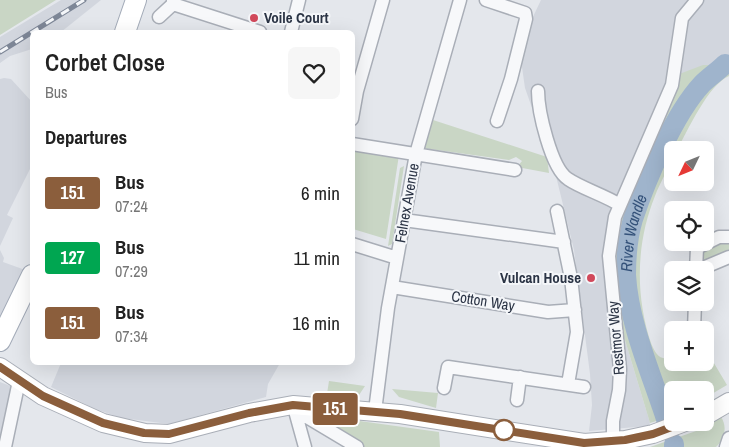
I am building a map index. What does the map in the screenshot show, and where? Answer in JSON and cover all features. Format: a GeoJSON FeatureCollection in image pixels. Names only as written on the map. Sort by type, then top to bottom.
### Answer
{"type":"FeatureCollection","features":[{"type":"Feature","properties":{"kind":"main road"},"geometry":{"type":"LineString","coordinates":[[126,30],[135,4]]}},
{"type":"Feature","properties":{"kind":"main road"},"geometry":{"type":"LineString","coordinates":[[0,341],[30,278]]}},
{"type":"Feature","properties":{"kind":"main road"},"geometry":{"type":"LineString","coordinates":[[0,366],[43,396],[91,418],[123,429],[144,433],[169,434],[249,413],[295,411],[375,411],[584,445],[632,439],[664,430]]}},
{"type":"Feature","properties":{"kind":"main road"},"geometry":{"type":"LineString","coordinates":[[714,412],[727,407]]}},
{"type":"Feature","properties":{"kind":"street"},"geometry":{"type":"LineString","coordinates":[[291,30],[299,0]]}},
{"type":"Feature","properties":{"kind":"street"},"geometry":{"type":"LineString","coordinates":[[355,102],[383,0]]}},
{"type":"Feature","properties":{"kind":"street","name":"Felnex Avenue"},"geometry":{"type":"LineString","coordinates":[[375,411],[383,339],[416,154],[460,0]]}},
{"type":"Feature","properties":{"kind":"street"},"geometry":{"type":"LineString","coordinates":[[486,0],[524,13],[526,20],[511,79],[496,121]]}},
{"type":"Feature","properties":{"kind":"street","name":"Restmor Way"},"geometry":{"type":"LineString","coordinates":[[613,442],[613,421],[620,369],[609,256],[615,217],[672,85],[682,18],[697,0]]}},
{"type":"Feature","properties":{"kind":"street"},"geometry":{"type":"LineString","coordinates":[[159,17],[173,2],[254,30]]}},
{"type":"Feature","properties":{"kind":"street"},"geometry":{"type":"LineString","coordinates":[[538,91],[538,108],[558,170],[568,179],[602,194],[620,205]]}},
{"type":"Feature","properties":{"kind":"street"},"geometry":{"type":"LineString","coordinates":[[355,144],[515,170]]}},
{"type":"Feature","properties":{"kind":"street"},"geometry":{"type":"LineString","coordinates":[[557,211],[564,242],[577,332],[568,384]]}},
{"type":"Feature","properties":{"kind":"street"},"geometry":{"type":"LineString","coordinates":[[404,220],[564,242]]}},
{"type":"Feature","properties":{"kind":"street"},"geometry":{"type":"LineString","coordinates":[[697,261],[698,248],[719,237],[729,237]]}},
{"type":"Feature","properties":{"kind":"street"},"geometry":{"type":"LineString","coordinates":[[355,245],[397,258]]}},
{"type":"Feature","properties":{"kind":"street"},"geometry":{"type":"LineString","coordinates":[[714,263],[729,257]]}},
{"type":"Feature","properties":{"kind":"street","name":"Cotton Way"},"geometry":{"type":"LineString","coordinates":[[392,287],[548,312],[574,310]]}},
{"type":"Feature","properties":{"kind":"street"},"geometry":{"type":"LineString","coordinates":[[444,388],[448,367],[584,386]]}},
{"type":"Feature","properties":{"kind":"street"},"geometry":{"type":"LineString","coordinates":[[517,400],[520,377]]}},
{"type":"Feature","properties":{"kind":"street"},"geometry":{"type":"LineString","coordinates":[[5,447],[19,381]]}},
{"type":"Feature","properties":{"kind":"street"},"geometry":{"type":"LineString","coordinates":[[295,411],[305,447]]}},
{"type":"Feature","properties":{"kind":"street"},"geometry":{"type":"LineString","coordinates":[[295,411],[357,447]]}},
{"type":"Feature","properties":{"kind":"street"},"geometry":{"type":"LineString","coordinates":[[726,447],[729,438]]}},
{"type":"Feature","properties":{"kind":"shaded area"},"geometry":{"type":"Polygon","coordinates":[[[61,0],[101,0],[64,30],[30,30],[30,50],[10,56],[0,63],[0,37],[61,0]]]}},
{"type":"Feature","properties":{"kind":"shaded area"},"geometry":{"type":"Polygon","coordinates":[[[541,0],[729,0],[729,65],[703,65],[673,141],[664,141],[664,164],[612,297],[650,423],[648,426],[589,431],[592,405],[590,374],[574,250],[556,176],[525,88],[519,46],[541,0]]]}},
{"type":"Feature","properties":{"kind":"shaded area"},"geometry":{"type":"Polygon","coordinates":[[[0,79],[11,79],[30,100],[30,169],[7,215],[13,218],[0,246],[0,79]]]}},
{"type":"Feature","properties":{"kind":"shaded area"},"geometry":{"type":"Polygon","coordinates":[[[0,250],[4,258],[3,262],[28,271],[0,318],[0,250]]]}},
{"type":"Feature","properties":{"kind":"shaded area"},"geometry":{"type":"Polygon","coordinates":[[[60,365],[279,365],[268,384],[266,397],[169,424],[122,418],[95,409],[51,387],[60,365]]]}},
{"type":"Feature","properties":{"kind":"shaded area"},"geometry":{"type":"Polygon","coordinates":[[[0,382],[13,387],[0,447],[0,382]]]}},
{"type":"Feature","properties":{"kind":"green space"},"geometry":{"type":"Polygon","coordinates":[[[0,0],[56,0],[0,35],[0,0]]]}},
{"type":"Feature","properties":{"kind":"green space"},"geometry":{"type":"Polygon","coordinates":[[[703,65],[729,65],[729,76],[721,81],[706,98],[682,141],[664,141],[664,175],[649,214],[641,251],[640,288],[642,306],[651,343],[656,353],[664,358],[664,371],[714,371],[714,363],[727,385],[714,393],[714,381],[664,381],[664,419],[650,423],[612,297],[615,217],[674,76],[703,65]]]}},
{"type":"Feature","properties":{"kind":"green space"},"geometry":{"type":"Polygon","coordinates":[[[433,120],[547,157],[549,173],[517,167],[522,161],[516,157],[509,160],[423,148],[433,120]]]}},
{"type":"Feature","properties":{"kind":"green space"},"geometry":{"type":"Polygon","coordinates":[[[355,148],[399,155],[386,239],[355,230],[355,148]]]}},
{"type":"Feature","properties":{"kind":"green space"},"geometry":{"type":"Polygon","coordinates":[[[404,166],[392,244],[388,246],[400,168],[404,166]]]}},
{"type":"Feature","properties":{"kind":"green space"},"geometry":{"type":"Polygon","coordinates":[[[720,241],[729,242],[729,252],[703,261],[700,253],[703,251],[714,251],[714,245],[720,241]]]}},
{"type":"Feature","properties":{"kind":"green space"},"geometry":{"type":"Polygon","coordinates":[[[329,381],[365,386],[357,398],[326,400],[329,381]]]}},
{"type":"Feature","properties":{"kind":"green space"},"geometry":{"type":"Polygon","coordinates":[[[392,389],[438,393],[436,408],[399,397],[392,389]]]}},
{"type":"Feature","properties":{"kind":"green space"},"geometry":{"type":"Polygon","coordinates":[[[721,417],[725,429],[721,441],[716,447],[650,447],[696,431],[714,431],[714,421],[721,417]]]}},
{"type":"Feature","properties":{"kind":"green space"},"geometry":{"type":"Polygon","coordinates":[[[338,418],[439,432],[440,447],[360,447],[331,430],[338,418]]]}},
{"type":"Feature","properties":{"kind":"waterway","name":"River Wandle"},"geometry":{"type":"LineString","coordinates":[[664,413],[636,331],[628,294],[626,275],[629,240],[633,219],[645,186],[671,130],[681,112],[702,84],[725,64]]}},
{"type":"Feature","properties":{"kind":"railway"},"geometry":{"type":"LineString","coordinates":[[36,30],[84,0]]}},
{"type":"Feature","properties":{"kind":"railway"},"geometry":{"type":"LineString","coordinates":[[0,52],[30,33]]}},
{"type":"Feature","properties":{"kind":"bus line","name":"151"},"geometry":{"type":"LineString","coordinates":[[0,367],[43,396],[103,423],[144,433],[169,434],[249,413],[293,405],[400,414],[584,443],[613,442],[664,430]]}},
{"type":"Feature","properties":{"kind":"place","name":"Voile Court"},"geometry":{"type":"Point","coordinates":[254,18]}},
{"type":"Feature","properties":{"kind":"place","name":"Vulcan House"},"geometry":{"type":"Point","coordinates":[591,278]}}]}
